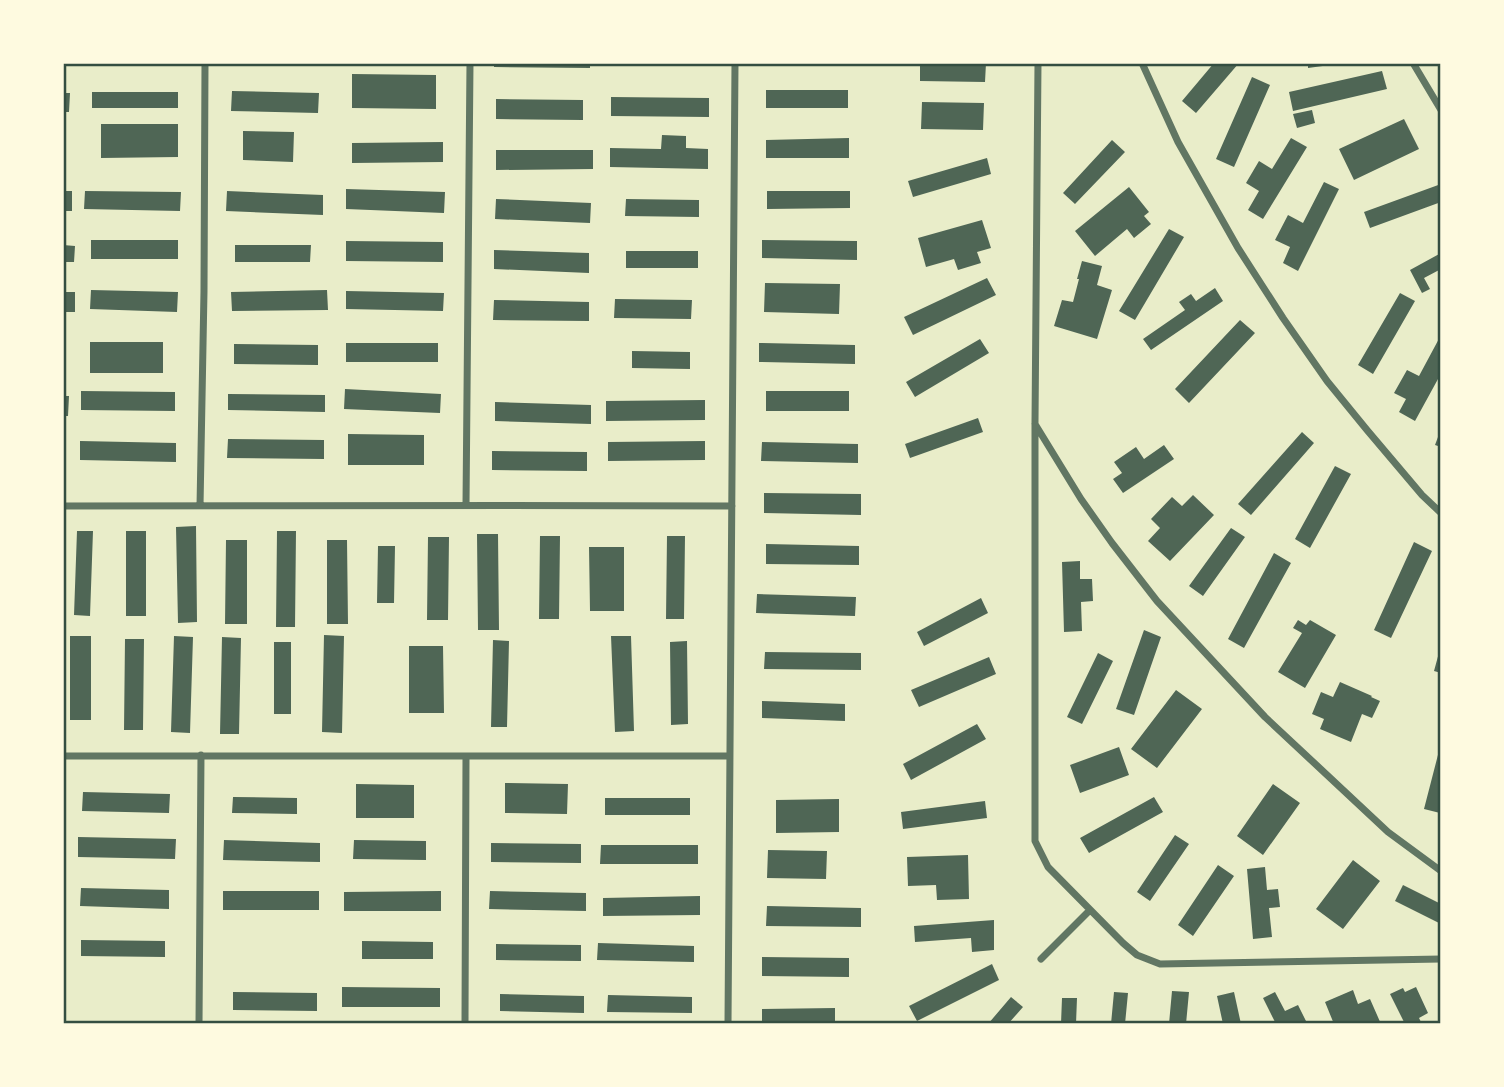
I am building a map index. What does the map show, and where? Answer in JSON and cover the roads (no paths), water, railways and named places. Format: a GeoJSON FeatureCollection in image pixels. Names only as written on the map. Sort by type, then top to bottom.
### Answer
{"type":"FeatureCollection","features":[{"type":"Feature","properties":{"kind":"street"},"geometry":{"type":"LineString","coordinates":[[200,506],[205,63]]}},
{"type":"Feature","properties":{"kind":"street"},"geometry":{"type":"LineString","coordinates":[[467,505],[470,63]]}},
{"type":"Feature","properties":{"kind":"street"},"geometry":{"type":"LineString","coordinates":[[728,1024],[734,63]]}},
{"type":"Feature","properties":{"kind":"street"},"geometry":{"type":"LineString","coordinates":[[1038,63],[1035,841],[1048,867],[1123,943],[1137,955],[1160,964],[1441,959]]}},
{"type":"Feature","properties":{"kind":"street"},"geometry":{"type":"LineString","coordinates":[[1142,63],[1178,142],[1238,248],[1283,318],[1327,381],[1441,513]]}},
{"type":"Feature","properties":{"kind":"street"},"geometry":{"type":"LineString","coordinates":[[1413,63],[1441,110]]}},
{"type":"Feature","properties":{"kind":"street"},"geometry":{"type":"LineString","coordinates":[[1035,423],[1111,543],[1157,601],[1265,717],[1388,832],[1441,871]]}},
{"type":"Feature","properties":{"kind":"street"},"geometry":{"type":"LineString","coordinates":[[63,506],[732,506]]}},
{"type":"Feature","properties":{"kind":"street"},"geometry":{"type":"LineString","coordinates":[[199,1024],[201,755]]}},
{"type":"Feature","properties":{"kind":"street"},"geometry":{"type":"LineString","coordinates":[[63,756],[730,757]]}},
{"type":"Feature","properties":{"kind":"street"},"geometry":{"type":"LineString","coordinates":[[466,756],[466,1024]]}},
{"type":"Feature","properties":{"kind":"street"},"geometry":{"type":"LineString","coordinates":[[1041,958],[1090,910]]}}]}
